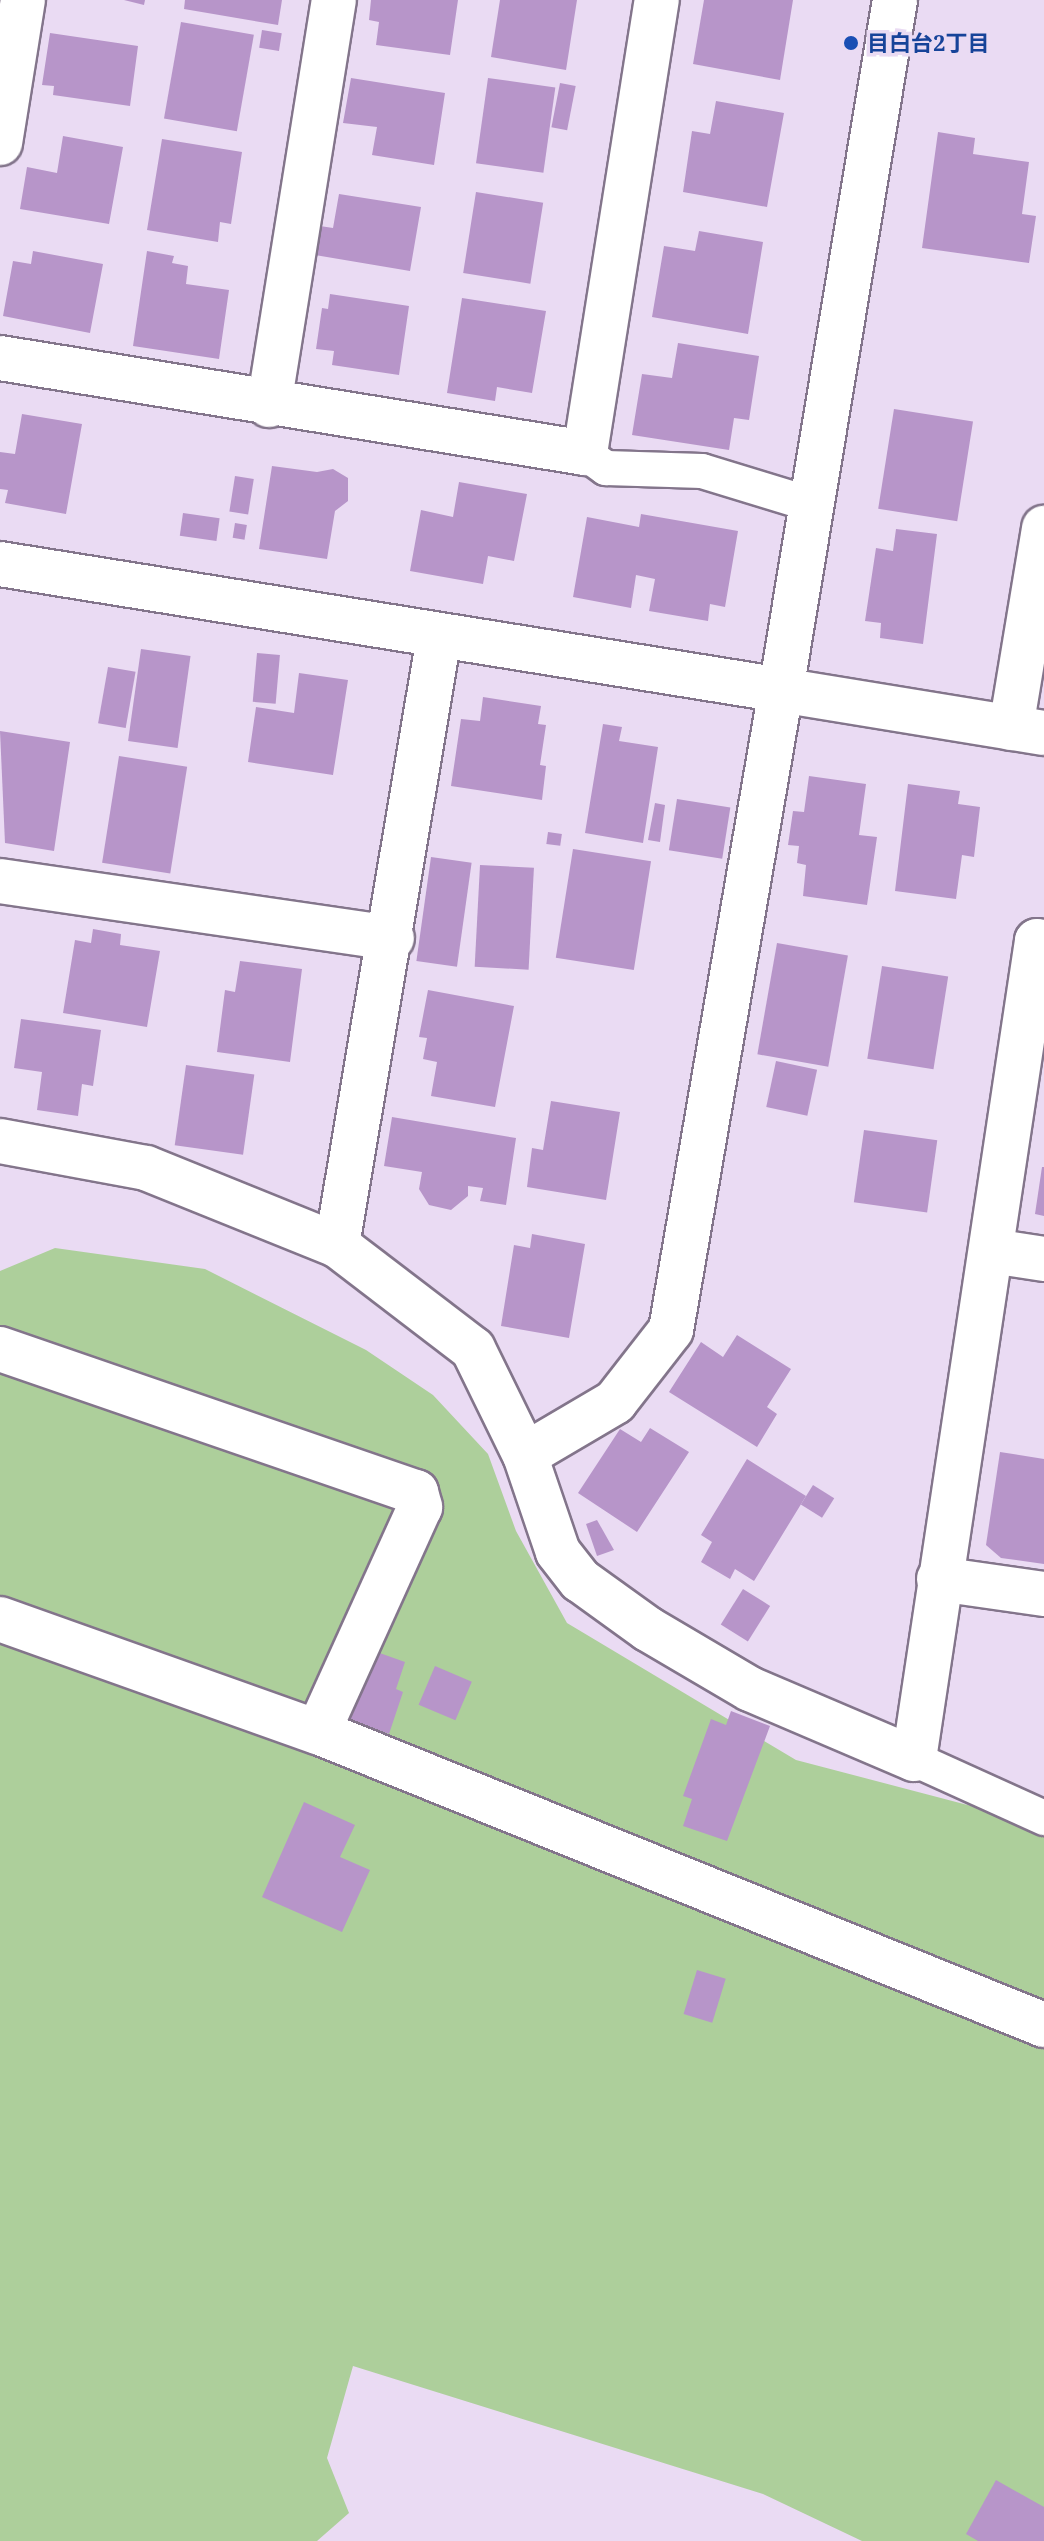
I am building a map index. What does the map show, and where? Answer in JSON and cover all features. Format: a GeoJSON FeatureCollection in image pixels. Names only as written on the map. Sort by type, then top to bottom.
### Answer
{"type":"FeatureCollection","features":[{"type":"Feature","properties":{"kind":"street"},"geometry":{"type":"LineString","coordinates":[[0,143],[23,0]]}},
{"type":"Feature","properties":{"kind":"street"},"geometry":{"type":"LineString","coordinates":[[269,405],[334,0]]}},
{"type":"Feature","properties":{"kind":"street"},"geometry":{"type":"LineString","coordinates":[[0,358],[269,405],[585,453],[657,0]]}},
{"type":"Feature","properties":{"kind":"street"},"geometry":{"type":"LineString","coordinates":[[525,1455],[615,1402],[671,1330],[895,0]]}},
{"type":"Feature","properties":{"kind":"street"},"geometry":{"type":"LineString","coordinates":[[0,564],[1027,731],[1044,528]]}},
{"type":"Feature","properties":{"kind":"street"},"geometry":{"type":"LineString","coordinates":[[337,1245],[392,938],[439,637]]}},
{"type":"Feature","properties":{"kind":"street"},"geometry":{"type":"LineString","coordinates":[[0,881],[392,938]]}},
{"type":"Feature","properties":{"kind":"street"},"geometry":{"type":"LineString","coordinates":[[0,1141],[146,1168],[337,1245],[473,1349],[525,1455],[558,1552],[580,1580],[648,1629],[750,1689],[914,1759],[1037,941],[1044,942]]}},
{"type":"Feature","properties":{"kind":"street"},"geometry":{"type":"LineString","coordinates":[[992,1251],[1044,1259]]}},
{"type":"Feature","properties":{"kind":"street"},"geometry":{"type":"LineString","coordinates":[[0,1349],[416,1492],[420,1507],[318,1732]]}},
{"type":"Feature","properties":{"kind":"street"},"geometry":{"type":"LineString","coordinates":[[939,1579],[1044,1594]]}},
{"type":"Feature","properties":{"kind":"street"},"geometry":{"type":"LineString","coordinates":[[0,1619],[318,1732],[1044,2025]]}},
{"type":"Feature","properties":{"kind":"lane"},"geometry":{"type":"LineString","coordinates":[[585,453],[606,468],[702,471],[810,504]]}},
{"type":"Feature","properties":{"kind":"lane"},"geometry":{"type":"LineString","coordinates":[[914,1759],[1044,1818]]}},
{"type":"Feature","properties":{"kind":"green space"},"geometry":{"type":"Polygon","coordinates":[[[55,1248],[205,1269],[366,1350],[433,1395],[488,1454],[516,1531],[567,1623],[796,1760],[1044,1825],[1044,2541],[862,2541],[763,2494],[353,2366],[327,2458],[349,2513],[317,2541],[0,2541],[0,1271],[55,1248]]]}},
{"type":"Feature","properties":{"kind":"building"},"geometry":{"type":"Polygon","coordinates":[[[124,0],[145,0],[144,5],[124,0]]]}},
{"type":"Feature","properties":{"kind":"building"},"geometry":{"type":"Polygon","coordinates":[[[185,0],[282,0],[278,25],[184,9],[185,0]]]}},
{"type":"Feature","properties":{"kind":"building"},"geometry":{"type":"Polygon","coordinates":[[[371,0],[458,0],[450,55],[376,45],[379,22],[369,20],[371,0]]]}},
{"type":"Feature","properties":{"kind":"building"},"geometry":{"type":"Polygon","coordinates":[[[500,0],[577,0],[566,70],[491,57],[500,0]]]}},
{"type":"Feature","properties":{"kind":"building"},"geometry":{"type":"Polygon","coordinates":[[[704,0],[793,0],[780,80],[693,64],[704,0]]]}},
{"type":"Feature","properties":{"kind":"building"},"geometry":{"type":"Polygon","coordinates":[[[181,22],[254,35],[237,131],[164,119],[181,22]]]}},
{"type":"Feature","properties":{"kind":"building"},"geometry":{"type":"Polygon","coordinates":[[[262,30],[282,33],[279,51],[259,48],[262,30]]]}},
{"type":"Feature","properties":{"kind":"building"},"geometry":{"type":"Polygon","coordinates":[[[50,33],[138,46],[130,106],[53,95],[54,86],[42,85],[50,33]]]}},
{"type":"Feature","properties":{"kind":"building"},"geometry":{"type":"Polygon","coordinates":[[[351,78],[445,93],[434,165],[372,155],[377,127],[343,123],[351,78]]]}},
{"type":"Feature","properties":{"kind":"building"},"geometry":{"type":"Polygon","coordinates":[[[488,78],[555,87],[543,173],[476,163],[488,78]]]}},
{"type":"Feature","properties":{"kind":"building"},"geometry":{"type":"Polygon","coordinates":[[[560,83],[576,86],[567,130],[551,127],[560,83]]]}},
{"type":"Feature","properties":{"kind":"building"},"geometry":{"type":"Polygon","coordinates":[[[716,101],[784,113],[767,207],[683,192],[692,131],[710,134],[716,101]]]}},
{"type":"Feature","properties":{"kind":"building"},"geometry":{"type":"Polygon","coordinates":[[[938,132],[975,138],[973,154],[1029,162],[1022,214],[1036,216],[1029,263],[922,248],[938,132]]]}},
{"type":"Feature","properties":{"kind":"building"},"geometry":{"type":"Polygon","coordinates":[[[63,136],[123,147],[109,224],[20,209],[27,167],[57,173],[63,136]]]}},
{"type":"Feature","properties":{"kind":"building"},"geometry":{"type":"Polygon","coordinates":[[[162,139],[242,152],[231,224],[220,222],[218,242],[147,230],[162,139]]]}},
{"type":"Feature","properties":{"kind":"building"},"geometry":{"type":"Polygon","coordinates":[[[476,192],[543,203],[530,284],[463,273],[476,192]]]}},
{"type":"Feature","properties":{"kind":"building"},"geometry":{"type":"Polygon","coordinates":[[[339,194],[421,207],[410,271],[315,255],[320,226],[333,228],[339,194]]]}},
{"type":"Feature","properties":{"kind":"building"},"geometry":{"type":"Polygon","coordinates":[[[699,231],[763,242],[748,334],[652,317],[664,246],[695,251],[699,231]]]}},
{"type":"Feature","properties":{"kind":"building"},"geometry":{"type":"Polygon","coordinates":[[[33,251],[103,264],[90,333],[3,316],[13,261],[31,264],[33,251]]]}},
{"type":"Feature","properties":{"kind":"building"},"geometry":{"type":"Polygon","coordinates":[[[147,251],[174,256],[172,263],[188,266],[186,284],[229,290],[219,359],[133,346],[147,251]]]}},
{"type":"Feature","properties":{"kind":"building"},"geometry":{"type":"Polygon","coordinates":[[[330,294],[409,306],[399,375],[332,365],[334,351],[316,349],[322,308],[328,309],[330,294]]]}},
{"type":"Feature","properties":{"kind":"building"},"geometry":{"type":"Polygon","coordinates":[[[462,298],[546,311],[532,393],[497,387],[495,401],[447,393],[462,298]]]}},
{"type":"Feature","properties":{"kind":"building"},"geometry":{"type":"Polygon","coordinates":[[[678,343],[759,356],[749,420],[734,418],[729,450],[632,435],[642,374],[672,378],[678,343]]]}},
{"type":"Feature","properties":{"kind":"building"},"geometry":{"type":"Polygon","coordinates":[[[894,409],[973,422],[957,521],[878,509],[894,409]]]}},
{"type":"Feature","properties":{"kind":"building"},"geometry":{"type":"Polygon","coordinates":[[[22,414],[82,424],[66,514],[5,503],[8,490],[0,489],[0,452],[15,454],[22,414]]]}},
{"type":"Feature","properties":{"kind":"building"},"geometry":{"type":"Polygon","coordinates":[[[272,466],[317,472],[333,469],[348,478],[348,501],[335,511],[327,559],[259,549],[272,466]]]}},
{"type":"Feature","properties":{"kind":"building"},"geometry":{"type":"Polygon","coordinates":[[[235,476],[254,479],[248,515],[229,512],[235,476]]]}},
{"type":"Feature","properties":{"kind":"building"},"geometry":{"type":"Polygon","coordinates":[[[459,482],[527,494],[514,561],[488,556],[483,584],[410,571],[421,510],[453,517],[459,482]]]}},
{"type":"Feature","properties":{"kind":"building"},"geometry":{"type":"Polygon","coordinates":[[[183,513],[220,518],[216,541],[180,536],[183,513]]]}},
{"type":"Feature","properties":{"kind":"building"},"geometry":{"type":"Polygon","coordinates":[[[641,514],[738,531],[725,607],[710,604],[708,621],[649,611],[655,579],[636,575],[631,608],[573,597],[587,517],[639,527],[641,514]]]}},
{"type":"Feature","properties":{"kind":"building"},"geometry":{"type":"Polygon","coordinates":[[[235,523],[247,525],[245,540],[233,538],[235,523]]]}},
{"type":"Feature","properties":{"kind":"building"},"geometry":{"type":"Polygon","coordinates":[[[896,529],[937,534],[923,644],[880,638],[881,623],[865,621],[876,548],[893,551],[896,529]]]}},
{"type":"Feature","properties":{"kind":"building"},"geometry":{"type":"Polygon","coordinates":[[[141,649],[191,656],[178,748],[128,741],[141,649]]]}},
{"type":"Feature","properties":{"kind":"building"},"geometry":{"type":"Polygon","coordinates":[[[257,653],[280,655],[276,704],[253,702],[257,653]]]}},
{"type":"Feature","properties":{"kind":"building"},"geometry":{"type":"Polygon","coordinates":[[[108,667],[136,672],[126,728],[98,723],[108,667]]]}},
{"type":"Feature","properties":{"kind":"building"},"geometry":{"type":"Polygon","coordinates":[[[299,673],[348,680],[333,775],[248,762],[256,707],[294,713],[299,673]]]}},
{"type":"Feature","properties":{"kind":"building"},"geometry":{"type":"Polygon","coordinates":[[[483,697],[541,706],[538,724],[546,725],[540,765],[546,766],[542,800],[451,786],[461,719],[480,721],[483,697]]]}},
{"type":"Feature","properties":{"kind":"building"},"geometry":{"type":"Polygon","coordinates":[[[603,724],[622,727],[619,741],[658,747],[643,843],[585,833],[603,724]]]}},
{"type":"Feature","properties":{"kind":"building"},"geometry":{"type":"Polygon","coordinates":[[[0,731],[70,742],[54,851],[5,843],[0,731]]]}},
{"type":"Feature","properties":{"kind":"building"},"geometry":{"type":"Polygon","coordinates":[[[119,756],[187,767],[170,873],[102,863],[119,756]]]}},
{"type":"Feature","properties":{"kind":"building"},"geometry":{"type":"Polygon","coordinates":[[[809,776],[866,784],[859,835],[877,837],[867,905],[803,896],[806,865],[797,863],[799,846],[788,845],[793,811],[804,812],[809,776]]]}},
{"type":"Feature","properties":{"kind":"building"},"geometry":{"type":"Polygon","coordinates":[[[908,784],[960,791],[958,804],[980,807],[974,857],[962,855],[956,899],[895,891],[908,784]]]}},
{"type":"Feature","properties":{"kind":"building"},"geometry":{"type":"Polygon","coordinates":[[[677,799],[730,807],[722,859],[669,850],[677,799]]]}},
{"type":"Feature","properties":{"kind":"building"},"geometry":{"type":"Polygon","coordinates":[[[655,803],[665,805],[660,842],[648,840],[655,803]]]}},
{"type":"Feature","properties":{"kind":"building"},"geometry":{"type":"Polygon","coordinates":[[[548,832],[562,834],[560,846],[546,844],[548,832]]]}},
{"type":"Feature","properties":{"kind":"building"},"geometry":{"type":"Polygon","coordinates":[[[573,849],[651,861],[634,970],[556,958],[573,849]]]}},
{"type":"Feature","properties":{"kind":"building"},"geometry":{"type":"Polygon","coordinates":[[[431,857],[472,863],[457,967],[416,961],[431,857]]]}},
{"type":"Feature","properties":{"kind":"building"},"geometry":{"type":"Polygon","coordinates":[[[480,865],[534,868],[529,970],[475,967],[480,865]]]}},
{"type":"Feature","properties":{"kind":"building"},"geometry":{"type":"Polygon","coordinates":[[[93,929],[121,934],[120,945],[160,951],[147,1027],[63,1013],[75,940],[91,943],[93,929]]]}},
{"type":"Feature","properties":{"kind":"building"},"geometry":{"type":"Polygon","coordinates":[[[777,943],[848,956],[828,1067],[757,1054],[777,943]]]}},
{"type":"Feature","properties":{"kind":"building"},"geometry":{"type":"Polygon","coordinates":[[[240,961],[302,969],[290,1062],[217,1052],[225,990],[235,992],[240,961]]]}},
{"type":"Feature","properties":{"kind":"building"},"geometry":{"type":"Polygon","coordinates":[[[882,966],[948,976],[933,1069],[867,1059],[882,966]]]}},
{"type":"Feature","properties":{"kind":"building"},"geometry":{"type":"Polygon","coordinates":[[[428,990],[514,1006],[495,1107],[431,1096],[437,1062],[423,1059],[427,1038],[419,1037],[428,990]]]}},
{"type":"Feature","properties":{"kind":"building"},"geometry":{"type":"Polygon","coordinates":[[[21,1019],[101,1030],[93,1086],[82,1084],[78,1116],[37,1110],[42,1072],[14,1068],[21,1019]]]}},
{"type":"Feature","properties":{"kind":"building"},"geometry":{"type":"Polygon","coordinates":[[[776,1061],[817,1070],[807,1116],[766,1107],[776,1061]]]}},
{"type":"Feature","properties":{"kind":"building"},"geometry":{"type":"Polygon","coordinates":[[[186,1065],[254,1075],[243,1155],[175,1145],[186,1065]]]}},
{"type":"Feature","properties":{"kind":"building"},"geometry":{"type":"Polygon","coordinates":[[[551,1101],[620,1112],[606,1200],[527,1187],[532,1148],[543,1150],[551,1101]]]}},
{"type":"Feature","properties":{"kind":"building"},"geometry":{"type":"Polygon","coordinates":[[[392,1117],[516,1138],[506,1205],[480,1201],[483,1188],[468,1186],[468,1196],[451,1210],[429,1205],[419,1189],[422,1172],[384,1166],[392,1117]]]}},
{"type":"Feature","properties":{"kind":"building"},"geometry":{"type":"Polygon","coordinates":[[[864,1130],[937,1140],[927,1213],[854,1202],[864,1130]]]}},
{"type":"Feature","properties":{"kind":"building"},"geometry":{"type":"Polygon","coordinates":[[[1044,1167],[1044,1216],[1035,1214],[1044,1167]]]}},
{"type":"Feature","properties":{"kind":"building"},"geometry":{"type":"Polygon","coordinates":[[[532,1234],[585,1244],[569,1338],[501,1326],[514,1245],[530,1248],[532,1234]]]}},
{"type":"Feature","properties":{"kind":"building"},"geometry":{"type":"Polygon","coordinates":[[[737,1335],[791,1369],[767,1407],[777,1414],[757,1447],[669,1392],[701,1342],[723,1357],[737,1335]]]}},
{"type":"Feature","properties":{"kind":"building"},"geometry":{"type":"Polygon","coordinates":[[[650,1428],[689,1452],[637,1532],[578,1493],[620,1429],[641,1442],[650,1428]]]}},
{"type":"Feature","properties":{"kind":"building"},"geometry":{"type":"Polygon","coordinates":[[[1000,1452],[1044,1459],[1044,1564],[1001,1558],[986,1545],[1000,1452]]]}},
{"type":"Feature","properties":{"kind":"building"},"geometry":{"type":"Polygon","coordinates":[[[747,1459],[806,1496],[754,1581],[735,1569],[730,1579],[701,1562],[712,1542],[701,1535],[747,1459]]]}},
{"type":"Feature","properties":{"kind":"building"},"geometry":{"type":"Polygon","coordinates":[[[813,1485],[834,1498],[822,1518],[801,1505],[813,1485]]]}},
{"type":"Feature","properties":{"kind":"building"},"geometry":{"type":"Polygon","coordinates":[[[597,1520],[614,1550],[597,1556],[586,1524],[597,1520]]]}},
{"type":"Feature","properties":{"kind":"building"},"geometry":{"type":"Polygon","coordinates":[[[743,1589],[770,1606],[748,1642],[721,1625],[743,1589]]]}},
{"type":"Feature","properties":{"kind":"building"},"geometry":{"type":"Polygon","coordinates":[[[374,1651],[405,1662],[396,1689],[403,1692],[389,1734],[349,1719],[374,1651]]]}},
{"type":"Feature","properties":{"kind":"building"},"geometry":{"type":"Polygon","coordinates":[[[435,1666],[472,1682],[455,1720],[419,1705],[435,1666]]]}},
{"type":"Feature","properties":{"kind":"building"},"geometry":{"type":"Polygon","coordinates":[[[731,1711],[770,1726],[727,1841],[683,1826],[692,1799],[683,1796],[711,1719],[726,1725],[731,1711]]]}},
{"type":"Feature","properties":{"kind":"building"},"geometry":{"type":"Polygon","coordinates":[[[304,1802],[355,1825],[340,1857],[370,1870],[342,1932],[262,1897],[304,1802]]]}},
{"type":"Feature","properties":{"kind":"building"},"geometry":{"type":"Polygon","coordinates":[[[697,1970],[726,1979],[712,2023],[684,2014],[697,1970]]]}},
{"type":"Feature","properties":{"kind":"building"},"geometry":{"type":"Polygon","coordinates":[[[996,2480],[1044,2507],[1044,2541],[978,2541],[966,2534],[996,2480]]]}},
{"type":"Feature","properties":{"kind":"place","name":"目白台2丁目"},"geometry":{"type":"Point","coordinates":[851,43]}}]}
